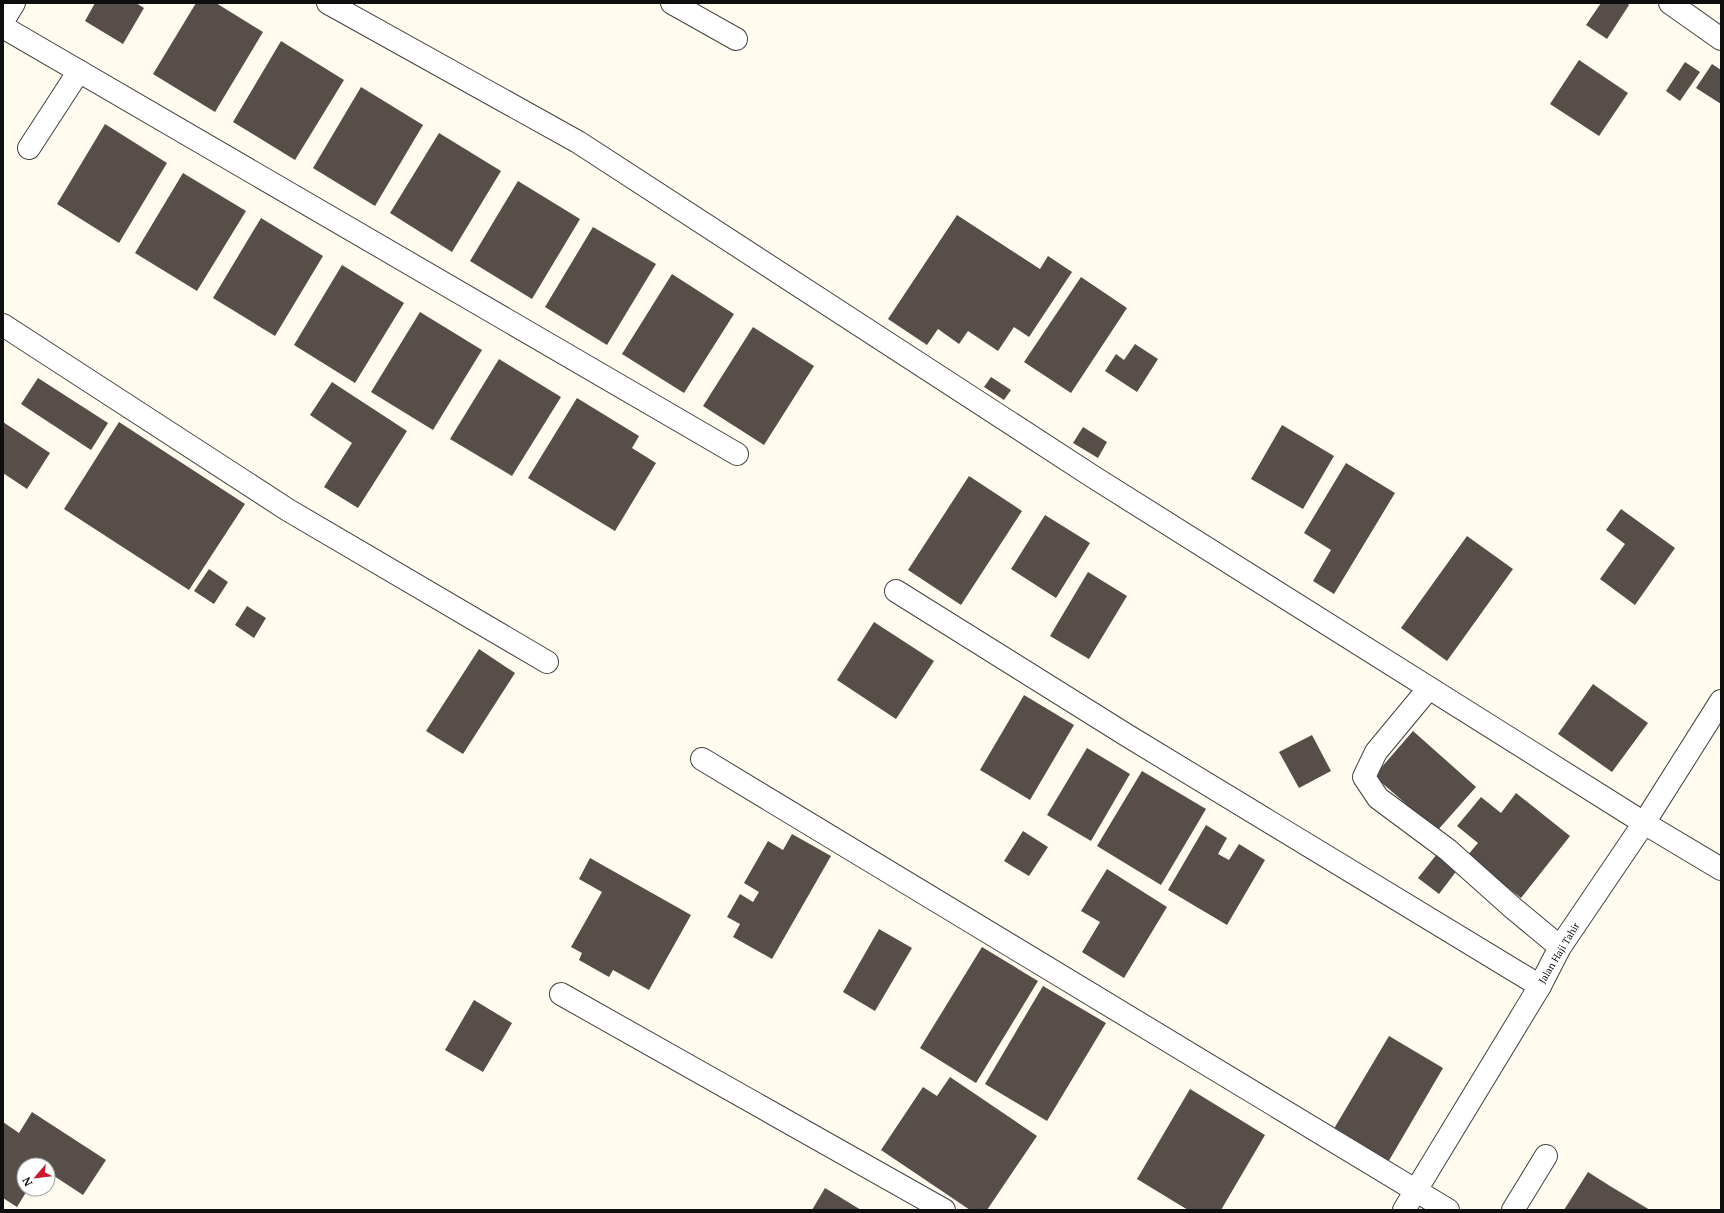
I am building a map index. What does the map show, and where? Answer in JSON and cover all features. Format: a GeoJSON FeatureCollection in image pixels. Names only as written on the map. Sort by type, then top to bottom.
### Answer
{"type":"FeatureCollection","features":[{"type":"Feature","properties":{"kind":"street"},"geometry":{"type":"LineString","coordinates":[[3,22],[14,3]]}},
{"type":"Feature","properties":{"kind":"street"},"geometry":{"type":"LineString","coordinates":[[328,3],[578,142],[1095,478],[1644,823],[1721,869]]}},
{"type":"Feature","properties":{"kind":"street"},"geometry":{"type":"LineString","coordinates":[[672,3],[736,39]]}},
{"type":"Feature","properties":{"kind":"street"},"geometry":{"type":"LineString","coordinates":[[1670,3],[1721,39]]}},
{"type":"Feature","properties":{"kind":"street"},"geometry":{"type":"LineString","coordinates":[[3,27],[737,454]]}},
{"type":"Feature","properties":{"kind":"street"},"geometry":{"type":"LineString","coordinates":[[29,148],[79,71]]}},
{"type":"Feature","properties":{"kind":"street"},"geometry":{"type":"LineString","coordinates":[[3,325],[288,510],[547,662]]}},
{"type":"Feature","properties":{"kind":"street"},"geometry":{"type":"LineString","coordinates":[[896,591],[1128,736],[1540,986]]}},
{"type":"Feature","properties":{"kind":"street"},"geometry":{"type":"LineString","coordinates":[[1429,688],[1376,752],[1364,777],[1378,798],[1448,850],[1513,908],[1560,947]]}},
{"type":"Feature","properties":{"kind":"street","name":"Jalan Haji Tahir"},"geometry":{"type":"LineString","coordinates":[[1404,1210],[1540,986],[1560,947],[1644,823],[1721,701]]}},
{"type":"Feature","properties":{"kind":"street"},"geometry":{"type":"LineString","coordinates":[[702,759],[1448,1210]]}},
{"type":"Feature","properties":{"kind":"street"},"geometry":{"type":"LineString","coordinates":[[561,994],[944,1210]]}},
{"type":"Feature","properties":{"kind":"street"},"geometry":{"type":"LineString","coordinates":[[1513,1210],[1546,1156]]}},
{"type":"Feature","properties":{"kind":"building"},"geometry":{"type":"Polygon","coordinates":[[[95,3],[136,3],[144,8],[123,44],[85,21],[95,3]]]}},
{"type":"Feature","properties":{"kind":"building"},"geometry":{"type":"Polygon","coordinates":[[[196,3],[216,3],[263,32],[215,112],[153,74],[196,3]]]}},
{"type":"Feature","properties":{"kind":"building"},"geometry":{"type":"Polygon","coordinates":[[[1601,3],[1627,3],[1629,5],[1607,39],[1586,25],[1601,3]]]}},
{"type":"Feature","properties":{"kind":"building"},"geometry":{"type":"Polygon","coordinates":[[[281,41],[344,80],[295,160],[233,122],[281,41]]]}},
{"type":"Feature","properties":{"kind":"building"},"geometry":{"type":"Polygon","coordinates":[[[1579,60],[1628,93],[1599,136],[1550,104],[1579,60]]]}},
{"type":"Feature","properties":{"kind":"building"},"geometry":{"type":"Polygon","coordinates":[[[1685,62],[1700,72],[1680,101],[1666,91],[1685,62]]]}},
{"type":"Feature","properties":{"kind":"building"},"geometry":{"type":"Polygon","coordinates":[[[1712,64],[1721,70],[1721,104],[1696,88],[1712,64]]]}},
{"type":"Feature","properties":{"kind":"building"},"geometry":{"type":"Polygon","coordinates":[[[361,87],[423,125],[375,206],[313,168],[361,87]]]}},
{"type":"Feature","properties":{"kind":"building"},"geometry":{"type":"Polygon","coordinates":[[[105,124],[167,163],[119,243],[57,204],[105,124]]]}},
{"type":"Feature","properties":{"kind":"building"},"geometry":{"type":"Polygon","coordinates":[[[439,133],[501,171],[452,252],[390,213],[439,133]]]}},
{"type":"Feature","properties":{"kind":"building"},"geometry":{"type":"Polygon","coordinates":[[[183,173],[246,211],[197,291],[135,253],[183,173]]]}},
{"type":"Feature","properties":{"kind":"building"},"geometry":{"type":"Polygon","coordinates":[[[518,181],[580,219],[532,299],[470,261],[518,181]]]}},
{"type":"Feature","properties":{"kind":"building"},"geometry":{"type":"Polygon","coordinates":[[[957,215],[1040,269],[1048,256],[1072,272],[1029,337],[1014,327],[998,351],[968,331],[959,344],[938,329],[927,345],[888,319],[957,215]]]}},
{"type":"Feature","properties":{"kind":"building"},"geometry":{"type":"Polygon","coordinates":[[[261,218],[323,256],[275,336],[213,298],[261,218]]]}},
{"type":"Feature","properties":{"kind":"building"},"geometry":{"type":"Polygon","coordinates":[[[593,227],[656,264],[607,345],[545,307],[593,227]]]}},
{"type":"Feature","properties":{"kind":"building"},"geometry":{"type":"Polygon","coordinates":[[[342,265],[404,303],[355,383],[294,345],[342,265]]]}},
{"type":"Feature","properties":{"kind":"building"},"geometry":{"type":"Polygon","coordinates":[[[672,274],[734,314],[684,393],[622,354],[672,274]]]}},
{"type":"Feature","properties":{"kind":"building"},"geometry":{"type":"Polygon","coordinates":[[[1081,277],[1127,308],[1071,393],[1024,362],[1081,277]]]}},
{"type":"Feature","properties":{"kind":"building"},"geometry":{"type":"Polygon","coordinates":[[[420,312],[482,350],[433,430],[371,392],[420,312]]]}},
{"type":"Feature","properties":{"kind":"building"},"geometry":{"type":"Polygon","coordinates":[[[753,327],[814,366],[764,445],[703,406],[753,327]]]}},
{"type":"Feature","properties":{"kind":"building"},"geometry":{"type":"Polygon","coordinates":[[[1135,344],[1158,359],[1137,392],[1105,371],[1116,354],[1124,360],[1135,344]]]}},
{"type":"Feature","properties":{"kind":"building"},"geometry":{"type":"Polygon","coordinates":[[[499,359],[561,397],[512,476],[450,439],[499,359]]]}},
{"type":"Feature","properties":{"kind":"building"},"geometry":{"type":"Polygon","coordinates":[[[991,377],[1011,390],[1004,400],[984,387],[991,377]]]}},
{"type":"Feature","properties":{"kind":"building"},"geometry":{"type":"Polygon","coordinates":[[[38,378],[108,423],[91,450],[21,404],[38,378]]]}},
{"type":"Feature","properties":{"kind":"building"},"geometry":{"type":"Polygon","coordinates":[[[332,382],[407,431],[358,508],[324,487],[352,443],[310,415],[332,382]]]}},
{"type":"Feature","properties":{"kind":"building"},"geometry":{"type":"Polygon","coordinates":[[[577,398],[639,436],[632,448],[656,463],[615,531],[528,478],[577,398]]]}},
{"type":"Feature","properties":{"kind":"building"},"geometry":{"type":"Polygon","coordinates":[[[3,422],[50,453],[27,489],[3,473],[3,422]]]}},
{"type":"Feature","properties":{"kind":"building"},"geometry":{"type":"Polygon","coordinates":[[[119,422],[245,504],[189,590],[64,509],[119,422]]]}},
{"type":"Feature","properties":{"kind":"building"},"geometry":{"type":"Polygon","coordinates":[[[1282,425],[1334,456],[1303,509],[1251,479],[1282,425]]]}},
{"type":"Feature","properties":{"kind":"building"},"geometry":{"type":"Polygon","coordinates":[[[1083,427],[1107,442],[1098,458],[1073,443],[1083,427]]]}},
{"type":"Feature","properties":{"kind":"building"},"geometry":{"type":"Polygon","coordinates":[[[1346,463],[1395,493],[1334,594],[1313,581],[1331,550],[1304,533],[1346,463]]]}},
{"type":"Feature","properties":{"kind":"building"},"geometry":{"type":"Polygon","coordinates":[[[969,476],[1022,511],[961,605],[908,570],[969,476]]]}},
{"type":"Feature","properties":{"kind":"building"},"geometry":{"type":"Polygon","coordinates":[[[1621,509],[1675,548],[1635,605],[1600,579],[1625,544],[1606,530],[1621,509]]]}},
{"type":"Feature","properties":{"kind":"building"},"geometry":{"type":"Polygon","coordinates":[[[1045,515],[1090,543],[1056,598],[1011,569],[1045,515]]]}},
{"type":"Feature","properties":{"kind":"building"},"geometry":{"type":"Polygon","coordinates":[[[1467,536],[1513,569],[1447,661],[1401,628],[1467,536]]]}},
{"type":"Feature","properties":{"kind":"building"},"geometry":{"type":"Polygon","coordinates":[[[209,569],[228,582],[214,604],[194,591],[209,569]]]}},
{"type":"Feature","properties":{"kind":"building"},"geometry":{"type":"Polygon","coordinates":[[[1088,572],[1127,596],[1089,659],[1050,636],[1088,572]]]}},
{"type":"Feature","properties":{"kind":"building"},"geometry":{"type":"Polygon","coordinates":[[[247,606],[266,618],[254,638],[235,625],[247,606]]]}},
{"type":"Feature","properties":{"kind":"building"},"geometry":{"type":"Polygon","coordinates":[[[874,622],[934,661],[896,719],[837,680],[874,622]]]}},
{"type":"Feature","properties":{"kind":"building"},"geometry":{"type":"Polygon","coordinates":[[[479,649],[515,673],[463,754],[426,731],[479,649]]]}},
{"type":"Feature","properties":{"kind":"building"},"geometry":{"type":"Polygon","coordinates":[[[1593,684],[1648,723],[1612,772],[1558,734],[1593,684]]]}},
{"type":"Feature","properties":{"kind":"building"},"geometry":{"type":"Polygon","coordinates":[[[1024,695],[1074,725],[1030,800],[980,770],[1024,695]]]}},
{"type":"Feature","properties":{"kind":"building"},"geometry":{"type":"Polygon","coordinates":[[[1413,731],[1476,787],[1437,831],[1374,776],[1413,731]]]}},
{"type":"Feature","properties":{"kind":"building"},"geometry":{"type":"Polygon","coordinates":[[[1312,735],[1331,771],[1299,788],[1279,752],[1312,735]]]}},
{"type":"Feature","properties":{"kind":"building"},"geometry":{"type":"Polygon","coordinates":[[[1087,748],[1130,774],[1091,841],[1047,815],[1087,748]]]}},
{"type":"Feature","properties":{"kind":"building"},"geometry":{"type":"Polygon","coordinates":[[[1142,771],[1206,809],[1161,885],[1097,846],[1142,771]]]}},
{"type":"Feature","properties":{"kind":"building"},"geometry":{"type":"Polygon","coordinates":[[[1516,793],[1570,836],[1521,898],[1467,856],[1478,843],[1457,826],[1481,797],[1501,813],[1516,793]]]}},
{"type":"Feature","properties":{"kind":"building"},"geometry":{"type":"Polygon","coordinates":[[[1206,825],[1227,838],[1218,854],[1229,860],[1239,844],[1265,860],[1227,925],[1168,890],[1206,825]]]}},
{"type":"Feature","properties":{"kind":"building"},"geometry":{"type":"Polygon","coordinates":[[[1023,831],[1048,847],[1029,876],[1004,861],[1023,831]]]}},
{"type":"Feature","properties":{"kind":"building"},"geometry":{"type":"Polygon","coordinates":[[[792,834],[831,856],[772,959],[733,937],[740,924],[727,917],[740,894],[753,902],[759,892],[744,883],[768,841],[783,850],[792,834]]]}},
{"type":"Feature","properties":{"kind":"building"},"geometry":{"type":"Polygon","coordinates":[[[1437,854],[1458,869],[1439,894],[1418,878],[1437,854]]]}},
{"type":"Feature","properties":{"kind":"building"},"geometry":{"type":"Polygon","coordinates":[[[590,858],[691,915],[649,990],[613,970],[609,977],[579,960],[582,953],[571,947],[602,892],[579,879],[590,858]]]}},
{"type":"Feature","properties":{"kind":"building"},"geometry":{"type":"Polygon","coordinates":[[[1107,869],[1167,907],[1124,978],[1082,952],[1100,922],[1081,911],[1107,869]]]}},
{"type":"Feature","properties":{"kind":"building"},"geometry":{"type":"Polygon","coordinates":[[[879,929],[912,948],[875,1011],[843,992],[879,929]]]}},
{"type":"Feature","properties":{"kind":"building"},"geometry":{"type":"Polygon","coordinates":[[[982,947],[1038,981],[976,1083],[920,1048],[982,947]]]}},
{"type":"Feature","properties":{"kind":"building"},"geometry":{"type":"Polygon","coordinates":[[[1043,986],[1106,1023],[1047,1121],[985,1084],[1043,986]]]}},
{"type":"Feature","properties":{"kind":"building"},"geometry":{"type":"Polygon","coordinates":[[[474,1000],[512,1023],[483,1072],[445,1050],[474,1000]]]}},
{"type":"Feature","properties":{"kind":"building"},"geometry":{"type":"Polygon","coordinates":[[[1389,1036],[1443,1068],[1387,1164],[1332,1132],[1389,1036]]]}},
{"type":"Feature","properties":{"kind":"building"},"geometry":{"type":"Polygon","coordinates":[[[950,1077],[1037,1136],[987,1210],[970,1210],[881,1150],[923,1087],[937,1096],[950,1077]]]}},
{"type":"Feature","properties":{"kind":"building"},"geometry":{"type":"Polygon","coordinates":[[[1190,1089],[1265,1135],[1221,1210],[1188,1210],[1137,1179],[1190,1089]]]}},
{"type":"Feature","properties":{"kind":"building"},"geometry":{"type":"Polygon","coordinates":[[[32,1112],[106,1160],[83,1195],[56,1177],[56,1157],[16,1157],[16,1197],[23,1197],[17,1207],[3,1198],[3,1122],[19,1133],[32,1112]]]}},
{"type":"Feature","properties":{"kind":"building"},"geometry":{"type":"Polygon","coordinates":[[[1588,1172],[1610,1186],[1650,1210],[1564,1210],[1588,1172]]]}},
{"type":"Feature","properties":{"kind":"building"},"geometry":{"type":"Polygon","coordinates":[[[825,1188],[861,1210],[812,1210],[825,1188]]]}}]}
